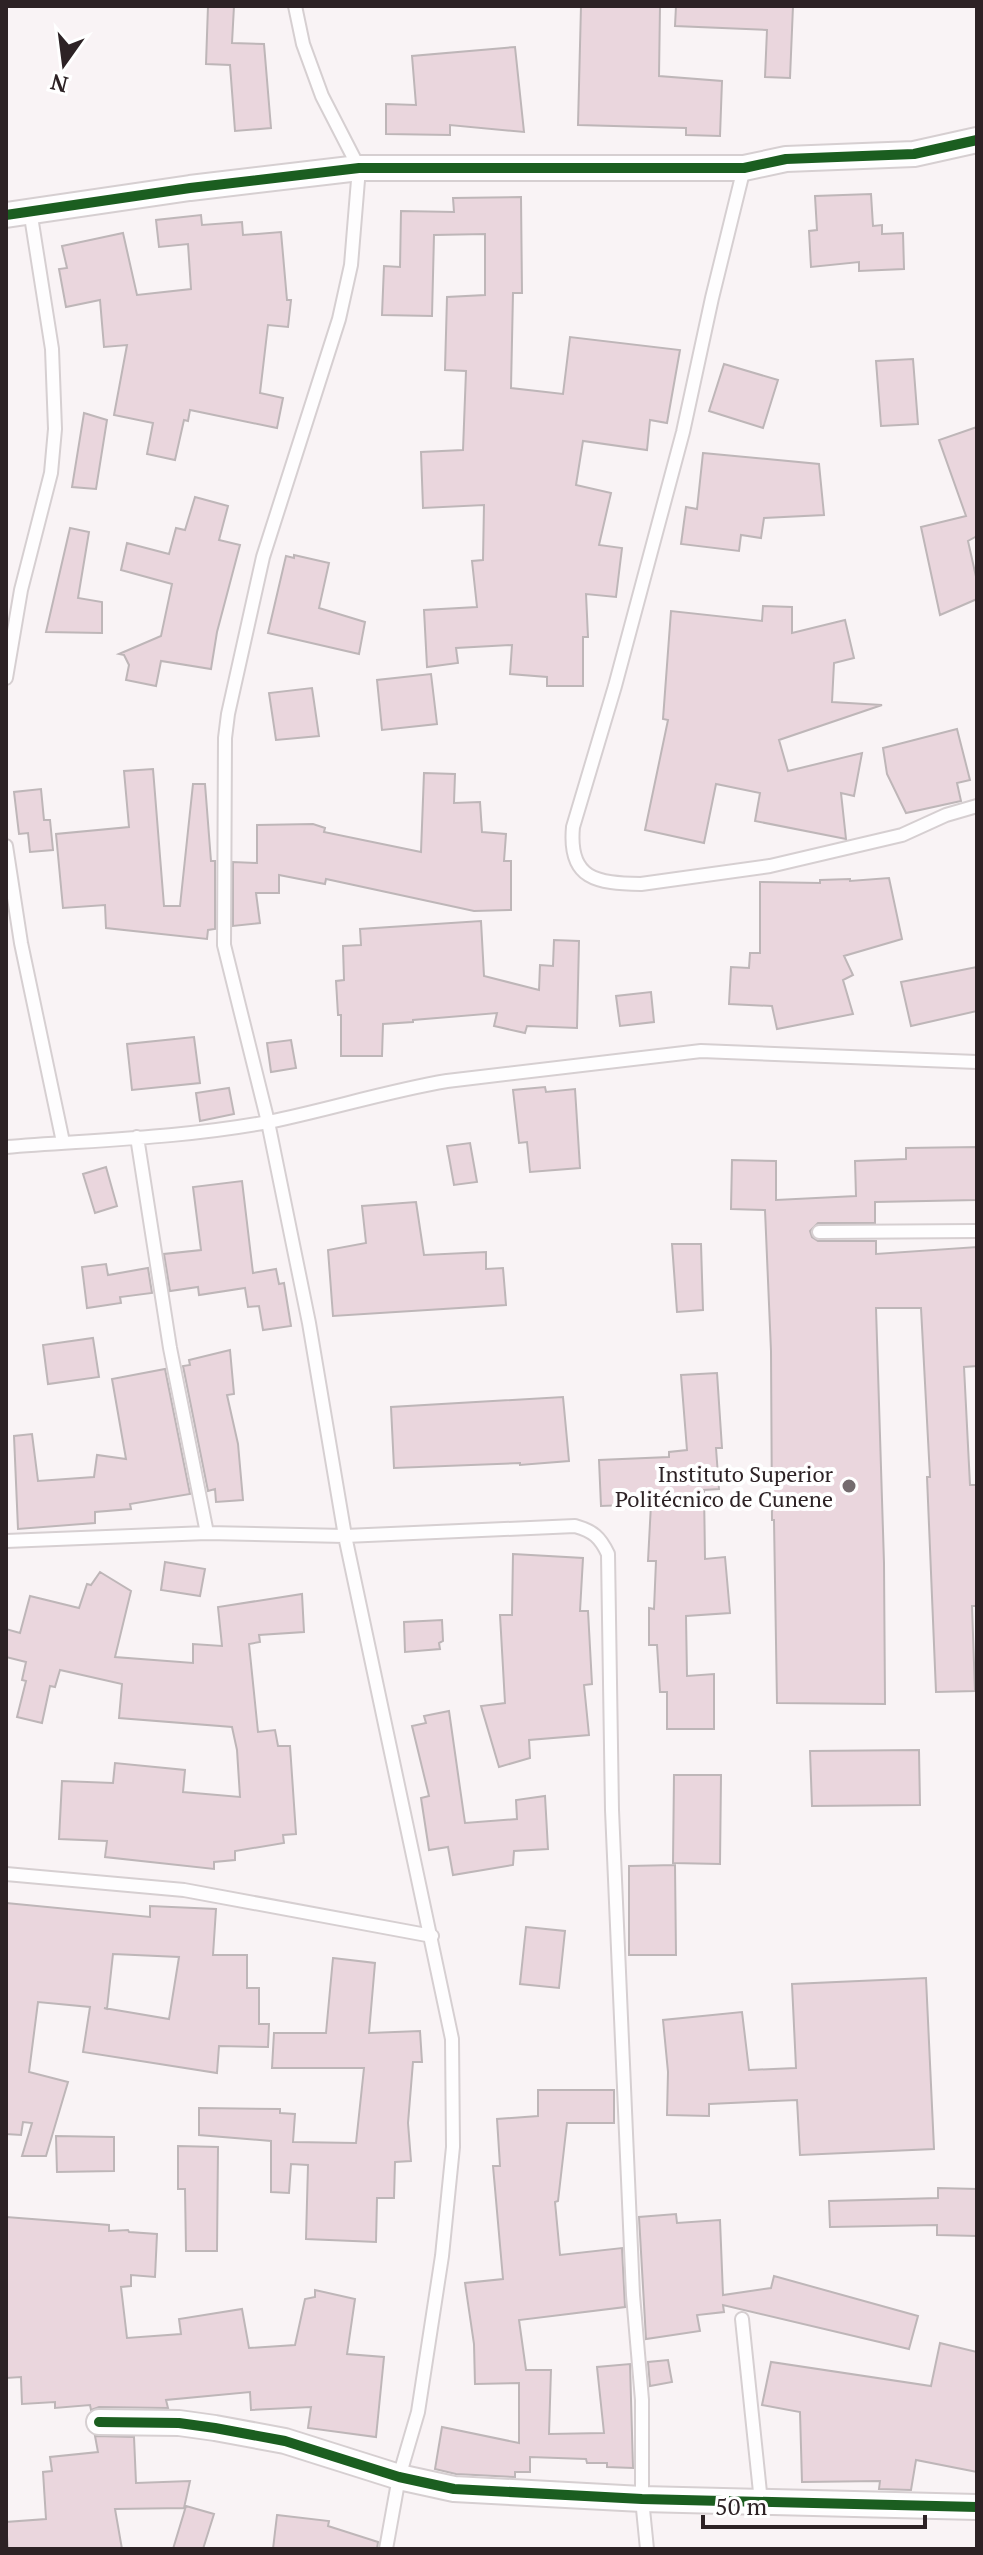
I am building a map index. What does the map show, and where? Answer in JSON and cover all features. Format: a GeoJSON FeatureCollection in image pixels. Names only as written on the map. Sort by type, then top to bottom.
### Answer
{"type":"FeatureCollection","features":[{"type":"Feature","properties":{"kind":"street"},"geometry":{"type":"LineString","coordinates":[[18,212],[359,168],[744,168],[786,159],[914,154],[977,140]]}},
{"type":"Feature","properties":{"kind":"street"},"geometry":{"type":"LineString","coordinates":[[99,2422],[179,2423],[285,2441],[399,2477],[454,2489],[642,2499],[977,2507]]}},
{"type":"Feature","properties":{"kind":"lane"},"geometry":{"type":"LineString","coordinates":[[295,6],[303,44],[322,96],[359,168],[351,265],[339,319],[263,557],[233,686],[225,738],[223,935],[268,1122],[309,1323],[345,1536],[452,2039],[453,2147],[442,2256],[418,2412],[399,2477],[386,2549]]}},
{"type":"Feature","properties":{"kind":"lane"},"geometry":{"type":"LineString","coordinates":[[744,168],[683,432],[615,686],[573,827],[571,850],[577,864],[589,876],[641,884],[770,866],[902,835],[946,815],[977,806]]}},
{"type":"Feature","properties":{"kind":"lane"},"geometry":{"type":"LineString","coordinates":[[6,678],[21,590],[51,473],[55,429],[52,349],[18,212]]}},
{"type":"Feature","properties":{"kind":"lane"},"geometry":{"type":"LineString","coordinates":[[6,846],[21,943],[63,1142]]}},
{"type":"Feature","properties":{"kind":"lane"},"geometry":{"type":"LineString","coordinates":[[6,1147],[137,1137],[268,1122],[436,1082],[701,1051],[977,1062]]}},
{"type":"Feature","properties":{"kind":"lane"},"geometry":{"type":"LineString","coordinates":[[137,1137],[170,1348],[207,1533]]}},
{"type":"Feature","properties":{"kind":"lane"},"geometry":{"type":"LineString","coordinates":[[819,1232],[977,1231]]}},
{"type":"Feature","properties":{"kind":"lane"},"geometry":{"type":"LineString","coordinates":[[6,1541],[207,1533],[345,1536],[575,1526],[589,1530],[602,1540],[608,1554],[612,1810],[633,2295],[642,2400],[642,2499],[647,2549]]}},
{"type":"Feature","properties":{"kind":"lane"},"geometry":{"type":"LineString","coordinates":[[6,1874],[184,1890],[432,1936]]}},
{"type":"Feature","properties":{"kind":"lane"},"geometry":{"type":"LineString","coordinates":[[742,2319],[761,2502]]}},
{"type":"Feature","properties":{"kind":"building"},"geometry":{"type":"Polygon","coordinates":[[[208,6],[234,6],[232,43],[264,44],[271,128],[235,131],[230,65],[206,64],[208,6]]]}},
{"type":"Feature","properties":{"kind":"building"},"geometry":{"type":"Polygon","coordinates":[[[581,6],[660,6],[659,76],[722,81],[720,136],[686,135],[686,128],[578,125],[581,6]]]}},
{"type":"Feature","properties":{"kind":"building"},"geometry":{"type":"Polygon","coordinates":[[[676,6],[793,6],[790,78],[765,77],[767,30],[675,26],[676,6]]]}},
{"type":"Feature","properties":{"kind":"building"},"geometry":{"type":"Polygon","coordinates":[[[515,47],[524,132],[450,125],[450,135],[386,134],[386,104],[416,105],[412,56],[515,47]]]}},
{"type":"Feature","properties":{"kind":"building"},"geometry":{"type":"Polygon","coordinates":[[[871,194],[873,226],[882,225],[882,234],[903,233],[904,269],[859,271],[859,262],[811,267],[809,231],[817,230],[815,196],[871,194]]]}},
{"type":"Feature","properties":{"kind":"building"},"geometry":{"type":"Polygon","coordinates":[[[521,197],[522,293],[513,293],[511,388],[563,394],[570,337],[680,350],[667,423],[650,420],[647,450],[583,441],[576,485],[611,493],[599,545],[622,548],[616,597],[586,594],[588,637],[583,637],[583,686],[547,686],[547,677],[510,674],[512,645],[456,648],[458,663],[427,667],[424,610],[477,607],[472,561],[483,560],[484,505],[423,508],[421,452],[463,450],[466,371],[445,370],[447,297],[485,295],[485,234],[434,235],[432,316],[382,315],[384,266],[400,267],[401,211],[454,212],[453,198],[521,197]]]}},
{"type":"Feature","properties":{"kind":"building"},"geometry":{"type":"Polygon","coordinates":[[[201,215],[202,225],[242,222],[243,235],[281,232],[287,300],[291,300],[288,327],[268,325],[260,393],[283,398],[277,428],[190,410],[188,421],[184,420],[175,460],[147,454],[153,423],[114,415],[127,345],[104,347],[100,300],[66,307],[59,269],[67,268],[62,246],[123,233],[137,295],[191,289],[188,244],[159,247],[156,220],[201,215]]]}},
{"type":"Feature","properties":{"kind":"building"},"geometry":{"type":"Polygon","coordinates":[[[913,359],[918,424],[881,426],[876,361],[913,359]]]}},
{"type":"Feature","properties":{"kind":"building"},"geometry":{"type":"Polygon","coordinates":[[[724,364],[778,380],[763,428],[709,411],[724,364]]]}},
{"type":"Feature","properties":{"kind":"building"},"geometry":{"type":"Polygon","coordinates":[[[84,413],[107,420],[96,489],[72,487],[84,413]]]}},
{"type":"Feature","properties":{"kind":"building"},"geometry":{"type":"Polygon","coordinates":[[[977,427],[977,536],[968,541],[977,581],[977,599],[940,615],[921,527],[966,516],[939,440],[977,427]]]}},
{"type":"Feature","properties":{"kind":"building"},"geometry":{"type":"Polygon","coordinates":[[[703,453],[819,464],[824,515],[764,518],[761,538],[741,535],[739,551],[681,544],[686,507],[697,509],[703,453]]]}},
{"type":"Feature","properties":{"kind":"building"},"geometry":{"type":"Polygon","coordinates":[[[195,497],[228,506],[219,540],[240,545],[217,632],[211,669],[161,661],[156,686],[126,680],[129,665],[124,655],[119,654],[161,636],[172,584],[121,570],[127,543],[169,554],[176,528],[185,530],[195,497]]]}},
{"type":"Feature","properties":{"kind":"building"},"geometry":{"type":"Polygon","coordinates":[[[70,528],[89,532],[78,598],[102,602],[102,633],[46,632],[70,528]]]}},
{"type":"Feature","properties":{"kind":"building"},"geometry":{"type":"Polygon","coordinates":[[[294,555],[329,563],[319,608],[365,622],[359,654],[268,633],[286,556],[294,558],[294,555]]]}},
{"type":"Feature","properties":{"kind":"building"},"geometry":{"type":"Polygon","coordinates":[[[763,606],[792,607],[792,633],[845,620],[854,658],[834,663],[832,702],[882,705],[779,740],[788,771],[862,753],[854,796],[841,793],[846,839],[755,821],[760,793],[716,784],[704,843],[645,830],[668,720],[663,719],[671,611],[762,621],[763,606]]]}},
{"type":"Feature","properties":{"kind":"building"},"geometry":{"type":"Polygon","coordinates":[[[431,674],[437,724],[382,730],[377,680],[431,674]]]}},
{"type":"Feature","properties":{"kind":"building"},"geometry":{"type":"Polygon","coordinates":[[[312,688],[319,736],[276,740],[269,693],[312,688]]]}},
{"type":"Feature","properties":{"kind":"building"},"geometry":{"type":"Polygon","coordinates":[[[957,729],[970,780],[957,783],[961,801],[906,813],[887,774],[883,748],[957,729]]]}},
{"type":"Feature","properties":{"kind":"building"},"geometry":{"type":"Polygon","coordinates":[[[153,769],[164,906],[180,906],[193,784],[205,784],[211,861],[215,861],[215,929],[208,930],[207,939],[106,928],[105,905],[63,908],[56,834],[129,827],[124,771],[153,769]]]}},
{"type":"Feature","properties":{"kind":"building"},"geometry":{"type":"Polygon","coordinates":[[[424,773],[455,774],[454,803],[480,802],[482,832],[506,834],[504,861],[511,861],[511,910],[474,911],[326,879],[325,884],[279,875],[279,893],[256,893],[260,923],[233,926],[233,862],[257,863],[257,825],[313,824],[325,828],[324,832],[421,852],[424,773]]]}},
{"type":"Feature","properties":{"kind":"building"},"geometry":{"type":"Polygon","coordinates":[[[41,789],[44,820],[50,820],[53,850],[30,852],[28,833],[19,834],[14,792],[41,789]]]}},
{"type":"Feature","properties":{"kind":"building"},"geometry":{"type":"Polygon","coordinates":[[[889,878],[902,939],[844,956],[853,975],[843,980],[853,1014],[777,1029],[772,1006],[729,1004],[731,967],[749,968],[750,953],[760,953],[760,882],[820,883],[820,880],[889,878]]]}},
{"type":"Feature","properties":{"kind":"building"},"geometry":{"type":"Polygon","coordinates":[[[481,921],[484,976],[539,990],[540,965],[553,966],[554,940],[579,941],[577,1028],[527,1026],[525,1033],[494,1026],[497,1013],[413,1020],[383,1024],[382,1056],[341,1056],[341,1015],[338,1015],[336,981],[344,980],[343,946],[361,945],[360,929],[481,921]]]}},
{"type":"Feature","properties":{"kind":"building"},"geometry":{"type":"Polygon","coordinates":[[[977,967],[977,1011],[911,1026],[901,982],[977,967]]]}},
{"type":"Feature","properties":{"kind":"building"},"geometry":{"type":"Polygon","coordinates":[[[651,992],[654,1022],[620,1026],[616,996],[651,992]]]}},
{"type":"Feature","properties":{"kind":"building"},"geometry":{"type":"Polygon","coordinates":[[[194,1037],[200,1083],[132,1090],[127,1044],[194,1037]]]}},
{"type":"Feature","properties":{"kind":"building"},"geometry":{"type":"Polygon","coordinates":[[[291,1040],[296,1068],[271,1072],[267,1043],[291,1040]]]}},
{"type":"Feature","properties":{"kind":"building"},"geometry":{"type":"Polygon","coordinates":[[[545,1087],[546,1092],[575,1089],[580,1168],[530,1172],[527,1142],[519,1143],[513,1090],[545,1087]]]}},
{"type":"Feature","properties":{"kind":"building"},"geometry":{"type":"Polygon","coordinates":[[[229,1088],[234,1114],[200,1121],[196,1093],[229,1088]]]}},
{"type":"Feature","properties":{"kind":"building"},"geometry":{"type":"Polygon","coordinates":[[[470,1143],[477,1182],[454,1185],[447,1146],[470,1143]]]}},
{"type":"Feature","properties":{"kind":"building"},"geometry":{"type":"Polygon","coordinates":[[[977,1147],[977,1200],[875,1202],[875,1223],[818,1223],[810,1231],[818,1241],[876,1241],[876,1254],[977,1247],[977,1366],[964,1367],[970,1485],[977,1485],[977,1606],[972,1606],[975,1691],[936,1692],[921,1308],[876,1308],[885,1704],[777,1703],[771,1351],[765,1210],[731,1209],[732,1160],[776,1161],[776,1200],[856,1196],[855,1161],[906,1159],[906,1148],[977,1147]]]}},
{"type":"Feature","properties":{"kind":"building"},"geometry":{"type":"Polygon","coordinates":[[[106,1167],[117,1206],[95,1213],[83,1174],[106,1167]]]}},
{"type":"Feature","properties":{"kind":"building"},"geometry":{"type":"Polygon","coordinates":[[[242,1181],[253,1273],[276,1269],[279,1284],[284,1283],[291,1326],[263,1330],[259,1306],[248,1307],[245,1288],[199,1295],[198,1287],[170,1291],[164,1254],[201,1250],[193,1187],[242,1181]]]}},
{"type":"Feature","properties":{"kind":"building"},"geometry":{"type":"Polygon","coordinates":[[[416,1202],[424,1255],[486,1252],[486,1269],[503,1268],[506,1305],[333,1316],[328,1250],[366,1243],[362,1206],[416,1202]]]}},
{"type":"Feature","properties":{"kind":"building"},"geometry":{"type":"Polygon","coordinates":[[[672,1244],[701,1244],[703,1310],[677,1312],[672,1244]]]}},
{"type":"Feature","properties":{"kind":"building"},"geometry":{"type":"Polygon","coordinates":[[[106,1264],[108,1275],[148,1268],[152,1293],[120,1297],[121,1303],[87,1308],[82,1267],[106,1264]]]}},
{"type":"Feature","properties":{"kind":"building"},"geometry":{"type":"Polygon","coordinates":[[[93,1338],[99,1377],[48,1384],[43,1345],[93,1338]]]}},
{"type":"Feature","properties":{"kind":"building"},"geometry":{"type":"Polygon","coordinates":[[[230,1350],[234,1394],[227,1395],[238,1444],[243,1500],[216,1502],[215,1489],[208,1491],[183,1366],[190,1365],[189,1360],[230,1350]]]}},
{"type":"Feature","properties":{"kind":"building"},"geometry":{"type":"Polygon","coordinates":[[[165,1369],[190,1494],[130,1504],[131,1509],[95,1512],[95,1523],[18,1529],[14,1436],[32,1434],[38,1481],[94,1477],[97,1455],[126,1459],[112,1379],[165,1369]]]}},
{"type":"Feature","properties":{"kind":"building"},"geometry":{"type":"Polygon","coordinates":[[[717,1373],[722,1448],[716,1448],[719,1489],[704,1490],[705,1559],[725,1557],[730,1613],[686,1616],[687,1676],[714,1674],[714,1729],[667,1729],[667,1692],[660,1692],[657,1645],[649,1645],[649,1608],[654,1609],[656,1561],[648,1561],[651,1504],[601,1506],[599,1460],[669,1457],[669,1452],[687,1450],[681,1375],[717,1373]]]}},
{"type":"Feature","properties":{"kind":"building"},"geometry":{"type":"Polygon","coordinates":[[[563,1397],[569,1461],[394,1468],[391,1407],[563,1397]]]}},
{"type":"Feature","properties":{"kind":"building"},"geometry":{"type":"Polygon","coordinates":[[[513,1554],[583,1558],[580,1611],[588,1611],[592,1684],[584,1685],[589,1735],[529,1740],[530,1758],[499,1767],[481,1706],[505,1703],[500,1615],[512,1615],[513,1554]]]}},
{"type":"Feature","properties":{"kind":"building"},"geometry":{"type":"Polygon","coordinates":[[[165,1562],[205,1569],[200,1596],[161,1590],[165,1562]]]}},
{"type":"Feature","properties":{"kind":"building"},"geometry":{"type":"Polygon","coordinates":[[[100,1572],[131,1591],[115,1657],[193,1663],[193,1644],[222,1646],[218,1607],[302,1594],[304,1632],[259,1635],[260,1642],[249,1644],[258,1732],[275,1730],[278,1746],[290,1746],[296,1834],[283,1835],[284,1843],[235,1851],[235,1860],[214,1862],[214,1869],[105,1857],[107,1841],[59,1839],[62,1781],[113,1783],[115,1763],[185,1770],[183,1792],[240,1797],[232,1727],[119,1718],[122,1684],[60,1670],[55,1687],[50,1686],[42,1723],[17,1717],[26,1681],[22,1680],[26,1662],[6,1657],[6,1629],[20,1633],[30,1596],[79,1608],[87,1584],[91,1585],[100,1572]]]}},
{"type":"Feature","properties":{"kind":"building"},"geometry":{"type":"Polygon","coordinates":[[[442,1620],[443,1641],[439,1643],[440,1649],[405,1652],[404,1622],[442,1620]]]}},
{"type":"Feature","properties":{"kind":"building"},"geometry":{"type":"Polygon","coordinates":[[[449,1711],[465,1823],[517,1819],[516,1800],[545,1796],[548,1849],[514,1851],[513,1865],[453,1875],[448,1847],[429,1850],[421,1798],[429,1796],[412,1726],[426,1723],[424,1716],[449,1711]]]}},
{"type":"Feature","properties":{"kind":"building"},"geometry":{"type":"Polygon","coordinates":[[[919,1750],[920,1805],[812,1806],[810,1751],[919,1750]]]}},
{"type":"Feature","properties":{"kind":"building"},"geometry":{"type":"Polygon","coordinates":[[[674,1775],[721,1775],[720,1864],[673,1863],[674,1775]]]}},
{"type":"Feature","properties":{"kind":"building"},"geometry":{"type":"Polygon","coordinates":[[[675,1865],[676,1955],[629,1955],[629,1866],[675,1865]]]}},
{"type":"Feature","properties":{"kind":"building"},"geometry":{"type":"Polygon","coordinates":[[[6,1903],[150,1917],[150,1906],[216,1909],[213,1955],[247,1955],[247,1988],[259,1988],[259,2024],[269,2024],[268,2047],[219,2046],[217,2073],[83,2052],[90,2007],[38,2002],[29,2072],[68,2082],[46,2156],[22,2156],[32,2123],[23,2122],[21,2135],[6,2134],[6,1903]],[[113,1954],[107,2009],[169,2019],[179,1957],[113,1954]]]}},
{"type":"Feature","properties":{"kind":"building"},"geometry":{"type":"Polygon","coordinates":[[[526,1927],[565,1931],[559,1988],[520,1984],[526,1927]]]}},
{"type":"Feature","properties":{"kind":"building"},"geometry":{"type":"Polygon","coordinates":[[[333,1958],[375,1963],[369,2033],[420,2031],[422,2062],[413,2062],[408,2123],[411,2161],[395,2162],[394,2198],[377,2198],[376,2242],[306,2239],[308,2165],[291,2164],[289,2193],[271,2192],[271,2141],[199,2135],[199,2108],[280,2109],[280,2113],[295,2114],[293,2142],[356,2143],[364,2068],[272,2068],[274,2033],[326,2033],[333,1958]]]}},
{"type":"Feature","properties":{"kind":"building"},"geometry":{"type":"Polygon","coordinates":[[[926,1978],[934,2149],[800,2155],[797,2100],[709,2104],[709,2116],[667,2115],[668,2072],[663,2020],[742,2012],[749,2070],[796,2068],[792,1984],[926,1978]]]}},
{"type":"Feature","properties":{"kind":"building"},"geometry":{"type":"Polygon","coordinates":[[[538,2090],[614,2090],[614,2123],[567,2123],[558,2201],[555,2202],[560,2255],[622,2248],[625,2307],[519,2320],[526,2370],[551,2370],[549,2434],[604,2433],[597,2367],[630,2364],[633,2468],[607,2467],[607,2463],[587,2463],[586,2459],[530,2457],[530,2472],[515,2472],[515,2477],[456,2474],[435,2469],[442,2427],[519,2443],[519,2383],[475,2384],[474,2344],[465,2283],[503,2279],[493,2166],[500,2166],[497,2119],[538,2116],[538,2090]]]}},
{"type":"Feature","properties":{"kind":"building"},"geometry":{"type":"Polygon","coordinates":[[[56,2136],[114,2137],[114,2171],[57,2172],[56,2136]]]}},
{"type":"Feature","properties":{"kind":"building"},"geometry":{"type":"Polygon","coordinates":[[[178,2146],[218,2147],[217,2251],[186,2251],[185,2189],[178,2189],[178,2146]]]}},
{"type":"Feature","properties":{"kind":"building"},"geometry":{"type":"Polygon","coordinates":[[[938,2188],[977,2189],[977,2236],[937,2235],[937,2225],[830,2227],[829,2201],[938,2198],[938,2188]]]}},
{"type":"Feature","properties":{"kind":"building"},"geometry":{"type":"Polygon","coordinates":[[[676,2214],[677,2223],[720,2220],[723,2295],[771,2288],[774,2276],[918,2316],[909,2349],[723,2305],[724,2312],[697,2315],[700,2331],[646,2339],[639,2217],[676,2214]]]}},
{"type":"Feature","properties":{"kind":"building"},"geometry":{"type":"Polygon","coordinates":[[[6,2217],[109,2225],[109,2231],[157,2234],[155,2277],[131,2275],[131,2286],[121,2287],[127,2338],[181,2334],[179,2319],[242,2309],[249,2348],[295,2345],[305,2299],[315,2297],[315,2290],[355,2299],[347,2354],[384,2357],[376,2437],[308,2428],[311,2407],[251,2410],[250,2392],[166,2400],[168,2408],[99,2407],[91,2410],[90,2405],[55,2408],[55,2402],[22,2404],[21,2377],[6,2378],[6,2217]]]}},
{"type":"Feature","properties":{"kind":"building"},"geometry":{"type":"Polygon","coordinates":[[[940,2343],[977,2352],[977,2472],[916,2460],[911,2490],[879,2489],[880,2481],[802,2482],[800,2412],[762,2405],[771,2362],[931,2386],[940,2343]]]}},
{"type":"Feature","properties":{"kind":"building"},"geometry":{"type":"Polygon","coordinates":[[[668,2360],[672,2382],[650,2386],[648,2362],[668,2360]]]}},
{"type":"Feature","properties":{"kind":"building"},"geometry":{"type":"Polygon","coordinates":[[[95,2436],[134,2437],[136,2483],[190,2481],[184,2508],[115,2509],[122,2549],[8,2549],[6,2522],[46,2519],[43,2472],[52,2471],[50,2457],[98,2452],[95,2436]]]}},
{"type":"Feature","properties":{"kind":"building"},"geometry":{"type":"Polygon","coordinates":[[[186,2506],[214,2514],[203,2549],[173,2549],[186,2506]]]}},
{"type":"Feature","properties":{"kind":"building"},"geometry":{"type":"Polygon","coordinates":[[[277,2515],[329,2521],[328,2526],[378,2542],[377,2549],[273,2549],[277,2515]]]}},
{"type":"Feature","properties":{"kind":"cycle path"},"geometry":{"type":"LineString","coordinates":[[6,215],[190,188],[359,168],[744,168],[786,159],[914,154],[977,140]]}},
{"type":"Feature","properties":{"kind":"cycle path"},"geometry":{"type":"LineString","coordinates":[[99,2422],[179,2423],[285,2441],[399,2477],[454,2489],[642,2499],[977,2507]]}},
{"type":"Feature","properties":{"kind":"place","name":"Instituto Superior Politécnico de Cunene"},"geometry":{"type":"Point","coordinates":[849,1486]}}]}
